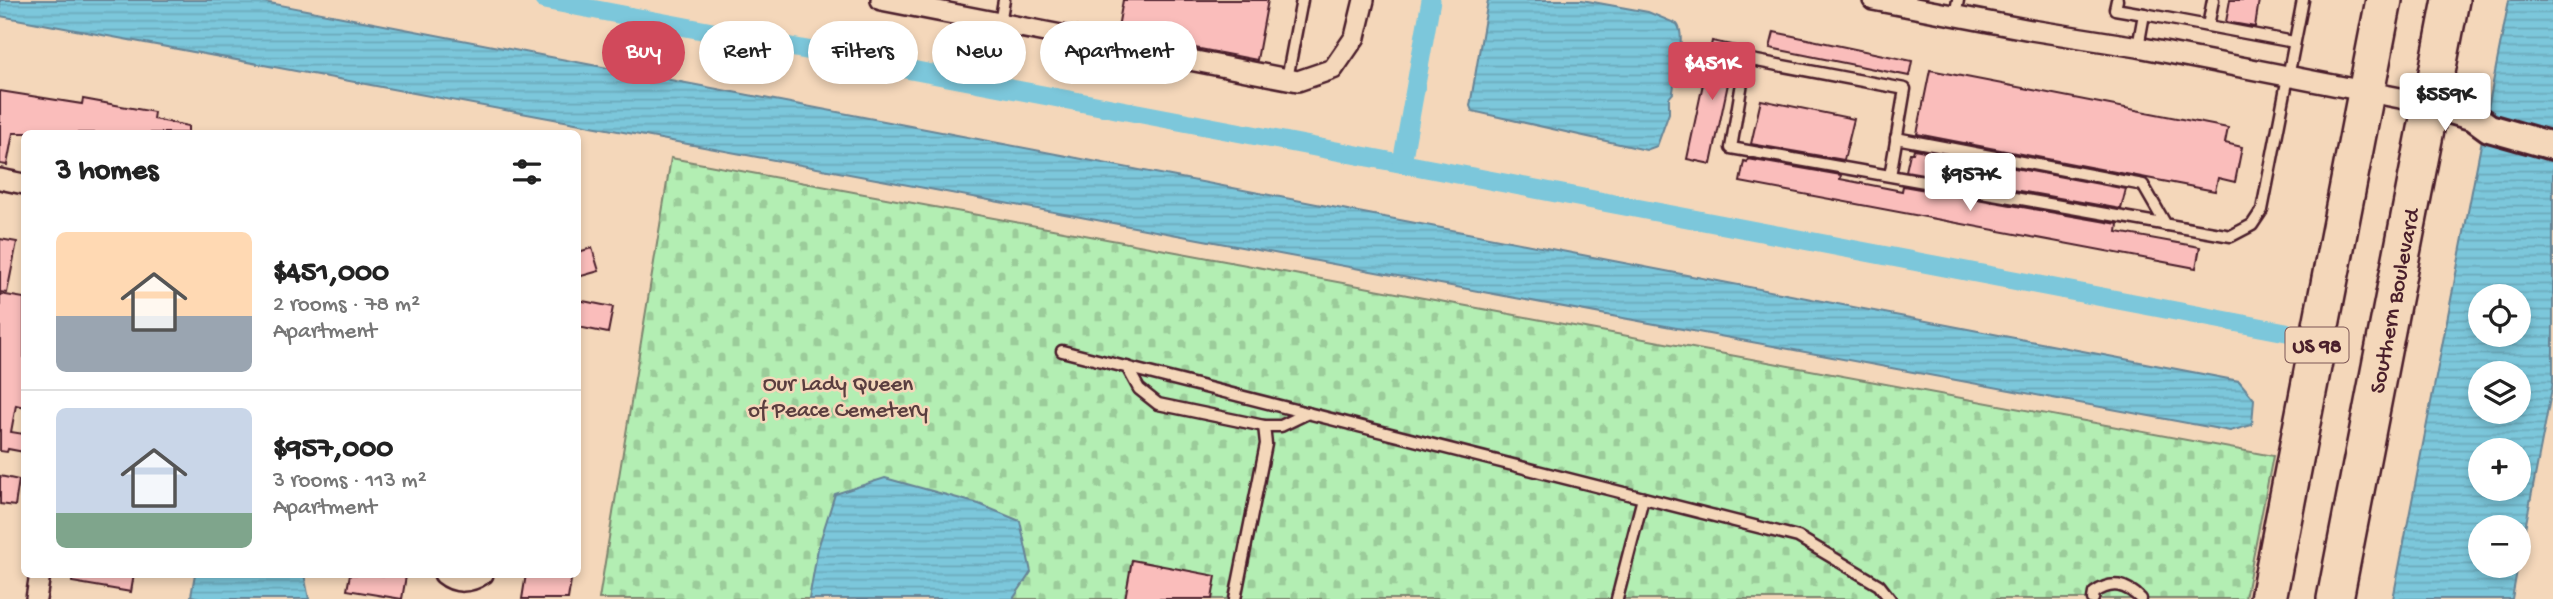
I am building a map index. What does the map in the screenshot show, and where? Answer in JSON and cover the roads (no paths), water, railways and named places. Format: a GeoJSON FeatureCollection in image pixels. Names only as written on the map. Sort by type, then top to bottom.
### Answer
{"type":"FeatureCollection","features":[{"type":"Feature","properties":{"kind":"highway","name":"US 98"},"geometry":{"type":"LineString","coordinates":[[2268,599],[2384,0]]}},
{"type":"Feature","properties":{"kind":"highway","name":"Southern Boulevard"},"geometry":{"type":"LineString","coordinates":[[2335,599],[2451,0]]}},
{"type":"Feature","properties":{"kind":"street"},"geometry":{"type":"LineString","coordinates":[[881,0],[990,21]]}},
{"type":"Feature","properties":{"kind":"street"},"geometry":{"type":"LineString","coordinates":[[1026,28],[1298,81],[1333,69],[1354,37],[1364,0]]}},
{"type":"Feature","properties":{"kind":"street"},"geometry":{"type":"LineString","coordinates":[[1873,0],[1957,8],[2138,47],[2431,104],[2474,117],[2489,128],[2553,146]]}},
{"type":"Feature","properties":{"kind":"street"},"geometry":{"type":"LineString","coordinates":[[2474,117],[2493,111],[2553,128]]}},
{"type":"Feature","properties":{"kind":"street"},"geometry":{"type":"LineString","coordinates":[[0,179],[21,183]]}},
{"type":"Feature","properties":{"kind":"street"},"geometry":{"type":"LineString","coordinates":[[36,599],[39,578]]}},
{"type":"Feature","properties":{"kind":"street"},"geometry":{"type":"LineString","coordinates":[[452,578],[471,585]]}},
{"type":"Feature","properties":{"kind":"lane"},"geometry":{"type":"LineString","coordinates":[[1000,21],[1004,0]]}},
{"type":"Feature","properties":{"kind":"lane"},"geometry":{"type":"LineString","coordinates":[[1287,79],[1302,0]]}},
{"type":"Feature","properties":{"kind":"lane"},"geometry":{"type":"LineString","coordinates":[[2117,0],[2115,9],[2294,42]]}},
{"type":"Feature","properties":{"kind":"lane"},"geometry":{"type":"LineString","coordinates":[[2208,26],[2213,0]]}},
{"type":"Feature","properties":{"kind":"lane"},"geometry":{"type":"LineString","coordinates":[[1890,176],[1905,89],[1746,59],[1731,148],[2166,225],[2231,236],[2252,225],[2262,210],[2302,0]]}},
{"type":"Feature","properties":{"kind":"lane"},"geometry":{"type":"LineString","coordinates":[[2138,47],[2144,15]]}},
{"type":"Feature","properties":{"kind":"lane"},"geometry":{"type":"LineString","coordinates":[[1896,138],[2143,185],[2166,225]]}},
{"type":"Feature","properties":{"kind":"lane"},"geometry":{"type":"LineString","coordinates":[[1062,351],[1798,537],[1879,585],[1890,599]]}},
{"type":"Feature","properties":{"kind":"lane"},"geometry":{"type":"LineString","coordinates":[[1127,367],[1139,389],[1158,404],[1264,426],[1282,426],[1308,413]]}},
{"type":"Feature","properties":{"kind":"lane"},"geometry":{"type":"LineString","coordinates":[[1235,599],[1266,444],[1264,426]]}},
{"type":"Feature","properties":{"kind":"lane"},"geometry":{"type":"LineString","coordinates":[[1617,599],[1643,498]]}},
{"type":"Feature","properties":{"kind":"lane"},"geometry":{"type":"LineString","coordinates":[[2093,599],[2094,593],[2107,584],[2126,586],[2141,599]]}},
{"type":"Feature","properties":{"kind":"water"},"geometry":{"type":"Polygon","coordinates":[[[0,0],[254,0],[602,67],[602,84],[685,83],[2239,381],[2254,399],[2252,425],[2230,431],[0,16],[0,0]]]}},
{"type":"Feature","properties":{"kind":"water"},"geometry":{"type":"Polygon","coordinates":[[[1488,0],[1582,0],[1648,12],[1677,24],[1681,37],[1679,57],[1673,93],[1669,98],[1669,113],[1657,146],[1646,150],[1472,111],[1470,106],[1488,0]]]}},
{"type":"Feature","properties":{"kind":"water"},"geometry":{"type":"Polygon","coordinates":[[[2509,0],[2553,0],[2553,383],[2531,499],[2531,438],[2468,438],[2468,501],[2531,501],[2528,515],[2468,515],[2468,578],[2516,578],[2512,599],[2393,599],[2509,0]]]}},
{"type":"Feature","properties":{"kind":"water"},"geometry":{"type":"Polygon","coordinates":[[[885,478],[979,504],[1020,521],[1031,572],[1013,599],[809,599],[818,548],[835,494],[885,478]]]}},
{"type":"Feature","properties":{"kind":"water"},"geometry":{"type":"Polygon","coordinates":[[[194,578],[305,578],[309,599],[205,599],[191,596],[194,578]]]}},
{"type":"Feature","properties":{"kind":"waterway"},"geometry":{"type":"LineString","coordinates":[[544,0],[2286,332]]}},
{"type":"Feature","properties":{"kind":"waterway"},"geometry":{"type":"LineString","coordinates":[[1402,163],[1431,0]]}},
{"type":"Feature","properties":{"kind":"park label","name":"Our Lady Queen of Peace Cemetery"},"geometry":{"type":"Point","coordinates":[838,395]}}]}
